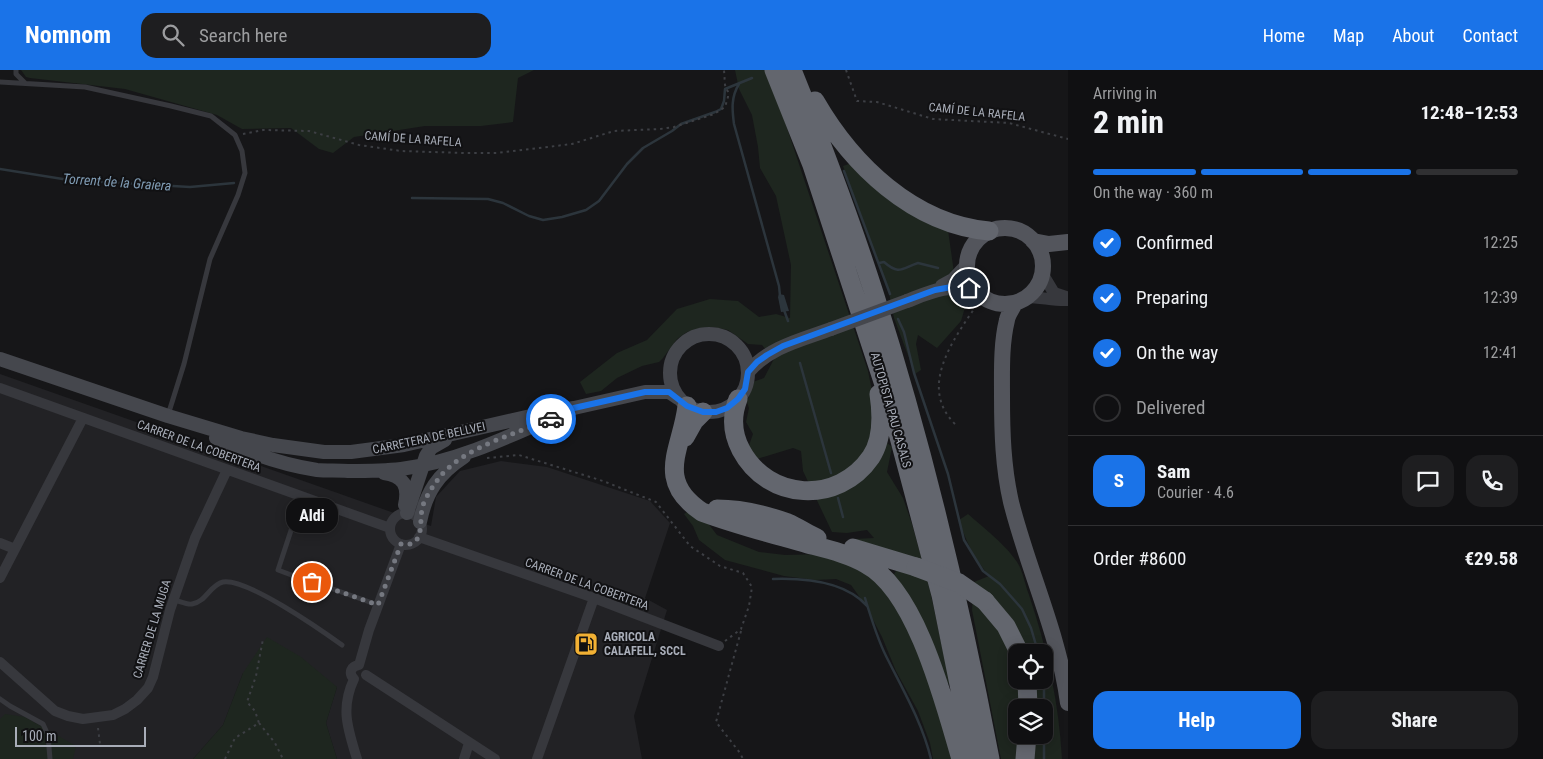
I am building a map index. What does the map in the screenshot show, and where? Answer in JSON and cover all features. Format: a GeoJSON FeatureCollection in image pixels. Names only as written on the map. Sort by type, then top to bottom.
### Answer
{"type":"FeatureCollection","features":[{"type":"Feature","properties":{"kind":"highway","name":"AUTOPISTA PAU CASALS"},"geometry":{"type":"LineString","coordinates":[[774,70],[812,165],[893,412],[937,580],[974,759]]}},
{"type":"Feature","properties":{"kind":"highway","name":"AUTOPISTA PAU CASALS"},"geometry":{"type":"LineString","coordinates":[[792,70],[858,244],[905,394],[934,499],[960,609],[990,759]]}},
{"type":"Feature","properties":{"kind":"highway"},"geometry":{"type":"LineString","coordinates":[[792,70],[802,79],[836,136],[875,178],[919,209],[941,220],[961,228],[989,232]]}},
{"type":"Feature","properties":{"kind":"highway"},"geometry":{"type":"LineString","coordinates":[[738,399],[732,422],[744,456],[759,473],[776,484],[800,491],[815,491],[849,478],[872,456],[880,432],[882,412],[876,375],[877,360]]}},
{"type":"Feature","properties":{"kind":"highway"},"geometry":{"type":"LineString","coordinates":[[689,405],[689,429],[678,460],[679,474],[683,485],[694,501],[706,509],[732,509],[770,517],[790,524],[815,537],[916,567],[959,583],[985,601],[1006,626],[1015,644]]}},
{"type":"Feature","properties":{"kind":"highway"},"geometry":{"type":"LineString","coordinates":[[689,405],[674,461],[675,474],[682,494],[702,512],[834,551],[866,564],[886,579],[900,596],[911,614],[944,700],[961,759]]}},
{"type":"Feature","properties":{"kind":"highway"},"geometry":{"type":"LineString","coordinates":[[1025,759],[1026,744]]}},
{"type":"Feature","properties":{"kind":"main road"},"geometry":{"type":"LineString","coordinates":[[1004,339],[1001,318],[969,278],[967,265],[971,249],[982,236],[989,232],[997,229],[1013,229],[1020,231],[1033,241],[1040,252],[1043,269]]}},
{"type":"Feature","properties":{"kind":"main road"},"geometry":{"type":"LineString","coordinates":[[1033,241],[1049,244],[1068,242]]}},
{"type":"Feature","properties":{"kind":"main road"},"geometry":{"type":"LineString","coordinates":[[1068,242],[1056,250],[1043,269],[1037,286],[1021,300],[1007,317],[1004,339],[1002,431],[1006,474],[1011,501],[1025,552],[1056,646],[1068,704]]}},
{"type":"Feature","properties":{"kind":"main road"},"geometry":{"type":"LineString","coordinates":[[740,349],[750,351],[783,346],[907,301],[954,280],[967,265]]}},
{"type":"Feature","properties":{"kind":"main road"},"geometry":{"type":"LineString","coordinates":[[935,290],[957,286],[1003,304],[1021,300]]}},
{"type":"Feature","properties":{"kind":"main road"},"geometry":{"type":"LineString","coordinates":[[708,333],[725,337],[740,349],[746,360],[748,372],[745,389],[738,399],[727,408],[716,412],[689,405],[670,382],[670,365],[676,350],[688,339],[708,333]]}},
{"type":"Feature","properties":{"kind":"main road"},"geometry":{"type":"LineString","coordinates":[[748,372],[757,362],[783,346]]}},
{"type":"Feature","properties":{"kind":"main road","name":"CARRETERA DE BELLVEI"},"geometry":{"type":"LineString","coordinates":[[0,359],[49,374],[168,416],[241,438],[273,445],[324,452],[351,452],[404,445],[645,392],[669,392],[689,405]]}},
{"type":"Feature","properties":{"kind":"main road","name":"CARRETERA DE BELLVEI"},"geometry":{"type":"LineString","coordinates":[[645,392],[662,379],[670,365]]}},
{"type":"Feature","properties":{"kind":"main road","name":"CARRETERA DE BELLVEI"},"geometry":{"type":"LineString","coordinates":[[168,416],[232,445],[290,465],[319,470],[364,471],[401,469],[481,454],[574,408]]}},
{"type":"Feature","properties":{"kind":"main road"},"geometry":{"type":"LineString","coordinates":[[404,513],[431,448],[443,441],[478,433],[493,425]]}},
{"type":"Feature","properties":{"kind":"main road"},"geometry":{"type":"LineString","coordinates":[[420,522],[423,505],[431,489],[442,475],[455,463],[481,454]]}},
{"type":"Feature","properties":{"kind":"main road"},"geometry":{"type":"LineString","coordinates":[[364,471],[394,474],[402,481],[407,492],[404,513]]}},
{"type":"Feature","properties":{"kind":"street"},"geometry":{"type":"LineString","coordinates":[[1043,269],[1054,293],[1068,299]]}},
{"type":"Feature","properties":{"kind":"street"},"geometry":{"type":"LineString","coordinates":[[1021,300],[1044,298],[1060,301],[1068,299]]}},
{"type":"Feature","properties":{"kind":"street","name":"CARRER DE LA COBERTERA"},"geometry":{"type":"LineString","coordinates":[[0,388],[390,528]]}},
{"type":"Feature","properties":{"kind":"street"},"geometry":{"type":"LineString","coordinates":[[0,578],[83,418]]}},
{"type":"Feature","properties":{"kind":"street","name":"CARRER DE LA MUGA"},"geometry":{"type":"LineString","coordinates":[[0,662],[56,711],[68,716],[83,719],[113,715],[137,700],[148,688],[153,677],[173,600],[195,538],[227,470]]}},
{"type":"Feature","properties":{"kind":"street"},"geometry":{"type":"LineString","coordinates":[[404,513],[412,514],[420,522],[421,532],[419,537],[410,544],[401,544],[393,538],[390,528],[392,520],[404,513]]}},
{"type":"Feature","properties":{"kind":"street","name":"CARRER DE LA COBERTERA"},"geometry":{"type":"LineString","coordinates":[[419,537],[594,598],[719,646]]}},
{"type":"Feature","properties":{"kind":"street"},"geometry":{"type":"LineString","coordinates":[[0,543],[15,549]]}},
{"type":"Feature","properties":{"kind":"street"},"geometry":{"type":"LineString","coordinates":[[366,675],[361,680],[354,679],[351,676],[351,671],[354,666],[359,664],[378,605],[401,544]]}},
{"type":"Feature","properties":{"kind":"street"},"geometry":{"type":"LineString","coordinates":[[537,759],[594,598]]}},
{"type":"Feature","properties":{"kind":"street"},"geometry":{"type":"LineString","coordinates":[[359,664],[365,668],[366,675],[495,759]]}},
{"type":"Feature","properties":{"kind":"street"},"geometry":{"type":"LineString","coordinates":[[354,679],[346,703],[346,724],[357,759]]}},
{"type":"Feature","properties":{"kind":"street"},"geometry":{"type":"LineString","coordinates":[[464,759],[470,743]]}},
{"type":"Feature","properties":{"kind":"lane"},"geometry":{"type":"LineString","coordinates":[[16,70],[16,74],[25,84]]}},
{"type":"Feature","properties":{"kind":"lane"},"geometry":{"type":"LineString","coordinates":[[0,82],[85,87],[171,106],[211,116],[235,135],[242,151],[244,175],[241,188],[210,259],[184,364],[168,416]]}},
{"type":"Feature","properties":{"kind":"lane"},"geometry":{"type":"LineString","coordinates":[[302,496],[278,570],[378,605]]}},
{"type":"Feature","properties":{"kind":"lane"},"geometry":{"type":"LineString","coordinates":[[173,600],[191,605],[199,602],[218,584],[234,582],[268,598],[305,619],[342,645]]}},
{"type":"Feature","properties":{"kind":"lane"},"geometry":{"type":"LineString","coordinates":[[0,699],[43,724],[48,735],[50,759]]}},
{"type":"Feature","properties":{"kind":"path","name":"CAMÍ DE LA RAFELA"},"geometry":{"type":"LineString","coordinates":[[235,135],[263,130],[309,131],[358,145],[401,151],[497,153],[572,144],[614,131],[674,127],[714,114],[725,107],[728,92],[725,85],[724,70]]}},
{"type":"Feature","properties":{"kind":"path","name":"CAMÍ DE LA RAFELA"},"geometry":{"type":"LineString","coordinates":[[846,70],[857,101],[877,102],[933,119],[1009,123],[1068,139]]}},
{"type":"Feature","properties":{"kind":"path"},"geometry":{"type":"LineString","coordinates":[[955,424],[949,418],[939,390],[943,364],[947,351],[983,296]]}},
{"type":"Feature","properties":{"kind":"path"},"geometry":{"type":"LineString","coordinates":[[481,454],[518,454],[603,481],[656,502],[690,546],[720,566],[743,573],[752,587],[749,606],[716,722],[743,759]]}},
{"type":"Feature","properties":{"kind":"path"},"geometry":{"type":"LineString","coordinates":[[719,646],[741,629]]}},
{"type":"Feature","properties":{"kind":"path"},"geometry":{"type":"LineString","coordinates":[[263,639],[256,676],[247,702],[255,712],[259,723],[275,743],[283,759]]}},
{"type":"Feature","properties":{"kind":"path"},"geometry":{"type":"LineString","coordinates":[[225,759],[235,738],[259,723]]}},
{"type":"Feature","properties":{"kind":"path"},"geometry":{"type":"LineString","coordinates":[[98,728],[100,744]]}},
{"type":"Feature","properties":{"kind":"shaded area"},"geometry":{"type":"Polygon","coordinates":[[[21,70],[534,70],[518,78],[513,122],[481,126],[425,126],[354,137],[333,153],[319,149],[291,128],[242,129],[217,115],[125,89],[30,78],[26,77],[21,70]]]}},
{"type":"Feature","properties":{"kind":"shaded area"},"geometry":{"type":"Polygon","coordinates":[[[735,70],[765,70],[780,107],[868,371],[873,396],[874,432],[892,447],[887,472],[903,498],[928,581],[950,683],[934,691],[954,759],[933,759],[930,743],[918,711],[896,671],[882,637],[866,606],[851,585],[836,579],[815,580],[784,576],[725,560],[699,540],[693,526],[684,514],[690,510],[704,518],[717,535],[759,552],[785,555],[826,554],[892,578],[897,569],[854,539],[874,538],[867,530],[847,533],[832,532],[803,471],[801,451],[793,448],[757,459],[747,451],[753,434],[746,422],[749,408],[747,402],[753,382],[764,378],[774,359],[762,345],[748,344],[728,330],[713,327],[702,328],[687,332],[677,339],[659,362],[642,366],[617,378],[601,391],[586,394],[580,382],[617,353],[647,340],[677,309],[710,299],[738,301],[759,317],[776,314],[790,318],[791,265],[776,196],[760,168],[752,115],[739,89],[735,70]]]}},
{"type":"Feature","properties":{"kind":"shaded area"},"geometry":{"type":"Polygon","coordinates":[[[849,164],[884,196],[948,230],[957,294],[967,301],[961,321],[937,348],[918,335],[916,344],[921,370],[915,374],[894,318],[888,288],[843,166],[849,164]]]}},
{"type":"Feature","properties":{"kind":"shaded area"},"geometry":{"type":"Polygon","coordinates":[[[779,294],[784,295],[789,311],[781,312],[779,294]]]}},
{"type":"Feature","properties":{"kind":"shaded area"},"geometry":{"type":"Polygon","coordinates":[[[0,374],[431,526],[436,497],[460,471],[501,461],[547,467],[650,501],[670,523],[645,598],[667,610],[634,716],[642,759],[337,759],[326,723],[337,687],[243,673],[223,725],[193,759],[0,759],[0,374]]]}},
{"type":"Feature","properties":{"kind":"shaded area"},"geometry":{"type":"Polygon","coordinates":[[[968,514],[1007,550],[1021,570],[1043,644],[1008,644],[1008,689],[1053,688],[1062,759],[1001,759],[972,610],[974,582],[989,576],[971,549],[959,520],[968,514]]]}},
{"type":"Feature","properties":{"kind":"shaded area"},"geometry":{"type":"Polygon","coordinates":[[[267,637],[301,657],[337,687],[326,723],[337,759],[193,759],[223,725],[243,673],[267,637]]]}},
{"type":"Feature","properties":{"kind":"shaded area"},"geometry":{"type":"Polygon","coordinates":[[[5,714],[25,717],[76,746],[73,759],[0,759],[0,719],[5,714]]]}},
{"type":"Feature","properties":{"kind":"waterway","name":"Torrent de la Graiera"},"geometry":{"type":"LineString","coordinates":[[412,198],[488,199],[503,203],[529,216],[543,220],[586,210],[599,201],[627,164],[643,148],[681,124],[721,109],[725,89],[752,78]]}},
{"type":"Feature","properties":{"kind":"waterway"},"geometry":{"type":"LineString","coordinates":[[739,84],[733,103],[734,124],[779,286],[780,296]]}},
{"type":"Feature","properties":{"kind":"waterway","name":"Torrent de la Graiera"},"geometry":{"type":"LineString","coordinates":[[0,169],[69,180],[190,187],[234,183]]}},
{"type":"Feature","properties":{"kind":"waterway"},"geometry":{"type":"LineString","coordinates":[[844,171],[890,294]]}},
{"type":"Feature","properties":{"kind":"waterway"},"geometry":{"type":"LineString","coordinates":[[879,263],[884,262],[898,270],[918,263],[938,268]]}},
{"type":"Feature","properties":{"kind":"waterway"},"geometry":{"type":"LineString","coordinates":[[784,310],[788,321]]}},
{"type":"Feature","properties":{"kind":"waterway"},"geometry":{"type":"LineString","coordinates":[[898,319],[904,332],[914,373],[948,474],[964,540],[983,571],[1000,584],[1022,609],[1036,644]]}},
{"type":"Feature","properties":{"kind":"waterway"},"geometry":{"type":"LineString","coordinates":[[800,363],[831,473]]}},
{"type":"Feature","properties":{"kind":"waterway"},"geometry":{"type":"LineString","coordinates":[[838,498],[843,517]]}},
{"type":"Feature","properties":{"kind":"waterway"},"geometry":{"type":"LineString","coordinates":[[773,579],[798,579],[836,586],[858,598],[867,606]]}},
{"type":"Feature","properties":{"kind":"waterway"},"geometry":{"type":"LineString","coordinates":[[865,598],[880,642],[917,719],[931,759]]}},
{"type":"Feature","properties":{"kind":"waterway"},"geometry":{"type":"LineString","coordinates":[[1044,689],[1044,759]]}},
{"type":"Feature","properties":{"kind":"way so far"},"geometry":{"type":"LineString","coordinates":[[312,582],[378,605],[401,544],[410,544],[419,537],[423,505],[431,489],[442,475],[455,463],[477,449],[551,419]]}},
{"type":"Feature","properties":{"kind":"place","name":"Aldi"},"geometry":{"type":"Point","coordinates":[312,582]}},
{"type":"Feature","properties":{"kind":"place","name":"AGRICOLA CALAFELL, SCCL"},"geometry":{"type":"Point","coordinates":[586,644]}},
{"type":"Feature","properties":{"kind":"route"},"geometry":{"type":"LineString","coordinates":[[551,419],[574,408],[645,392],[669,392],[687,406],[703,412],[716,412],[727,408],[738,399],[745,389],[748,372],[757,362],[783,346],[935,290],[957,286],[969,288]]}}]}
